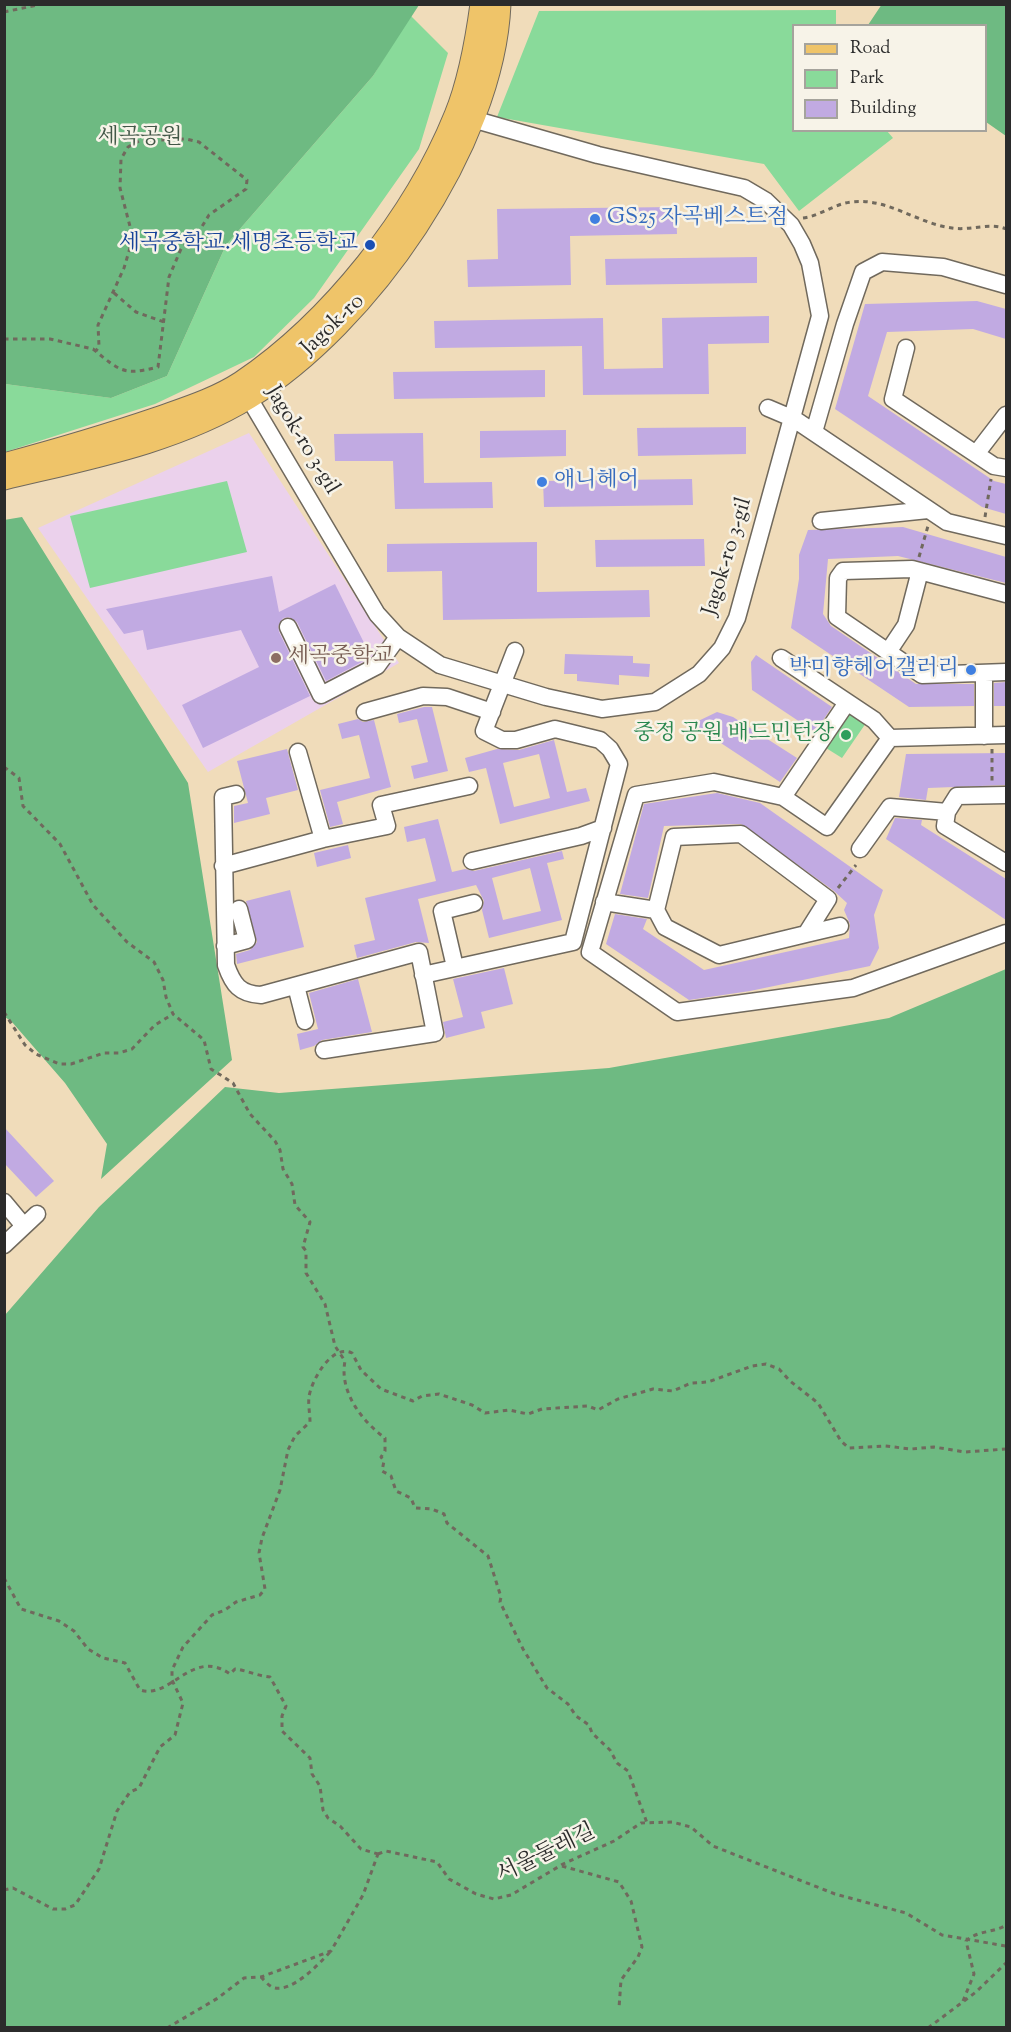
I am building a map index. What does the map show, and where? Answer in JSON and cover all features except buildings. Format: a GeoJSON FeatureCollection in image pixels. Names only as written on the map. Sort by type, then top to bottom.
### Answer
{"type":"FeatureCollection","features":[{"type":"Feature","properties":{"kind":"main road","name":"Jagok-ro"},"geometry":{"type":"LineString","coordinates":[[465,117],[481,4]]}},
{"type":"Feature","properties":{"kind":"main road","name":"Jagok-ro"},"geometry":{"type":"LineString","coordinates":[[4,478],[123,451],[198,423],[245,390],[361,269],[411,201],[484,88],[495,44],[500,4]]}},
{"type":"Feature","properties":{"kind":"main road","name":"Jagok-ro"},"geometry":{"type":"LineString","coordinates":[[4,464],[84,442],[245,390]]}},
{"type":"Feature","properties":{"kind":"street","name":"Jagok-ro 3-gil"},"geometry":{"type":"LineString","coordinates":[[245,390],[377,614],[398,637],[440,665],[546,697],[602,709],[655,702],[699,674],[722,648],[736,618],[794,418],[820,316],[810,263],[791,225],[766,201],[744,188],[598,155],[465,117]]}},
{"type":"Feature","properties":{"kind":"street"},"geometry":{"type":"LineString","coordinates":[[814,432],[845,324],[863,272],[882,262],[943,267],[1006,285]]}},
{"type":"Feature","properties":{"kind":"street"},"geometry":{"type":"LineString","coordinates":[[906,348],[893,399],[994,466],[1006,468]]}},
{"type":"Feature","properties":{"kind":"street"},"geometry":{"type":"LineString","coordinates":[[768,408],[794,418],[947,522],[1006,536]]}},
{"type":"Feature","properties":{"kind":"street"},"geometry":{"type":"LineString","coordinates":[[976,454],[1006,415]]}},
{"type":"Feature","properties":{"kind":"street"},"geometry":{"type":"LineString","coordinates":[[821,521],[928,510]]}},
{"type":"Feature","properties":{"kind":"street"},"geometry":{"type":"LineString","coordinates":[[1006,594],[919,567],[843,571],[838,578],[837,617],[922,675],[1006,672]]}},
{"type":"Feature","properties":{"kind":"street"},"geometry":{"type":"LineString","coordinates":[[888,652],[906,625],[919,567]]}},
{"type":"Feature","properties":{"kind":"street"},"geometry":{"type":"LineString","coordinates":[[288,627],[321,695],[377,666],[398,637]]}},
{"type":"Feature","properties":{"kind":"street"},"geometry":{"type":"LineString","coordinates":[[423,975],[573,942],[619,764],[610,749],[600,740],[555,729],[516,740],[502,740],[484,731],[516,651]]}},
{"type":"Feature","properties":{"kind":"street"},"geometry":{"type":"LineString","coordinates":[[781,658],[846,704],[874,720],[890,738],[1006,735]]}},
{"type":"Feature","properties":{"kind":"street"},"geometry":{"type":"LineString","coordinates":[[984,673],[984,736]]}},
{"type":"Feature","properties":{"kind":"street"},"geometry":{"type":"LineString","coordinates":[[365,712],[423,696],[447,697],[492,712]]}},
{"type":"Feature","properties":{"kind":"street"},"geometry":{"type":"LineString","coordinates":[[783,797],[846,704]]}},
{"type":"Feature","properties":{"kind":"street"},"geometry":{"type":"LineString","coordinates":[[890,738],[827,827],[783,797],[714,782],[636,795],[590,951],[677,1012],[853,987],[1006,933]]}},
{"type":"Feature","properties":{"kind":"street"},"geometry":{"type":"LineString","coordinates":[[298,752],[323,839]]}},
{"type":"Feature","properties":{"kind":"street"},"geometry":{"type":"LineString","coordinates":[[224,866],[323,839],[387,826],[381,805],[469,786]]}},
{"type":"Feature","properties":{"kind":"street"},"geometry":{"type":"LineString","coordinates":[[1000,791],[957,796],[947,812],[945,826],[1006,863]]}},
{"type":"Feature","properties":{"kind":"street"},"geometry":{"type":"LineString","coordinates":[[236,794],[223,797],[226,965],[238,989],[248,994],[261,995],[418,952],[435,1034],[324,1050]]}},
{"type":"Feature","properties":{"kind":"street"},"geometry":{"type":"LineString","coordinates":[[860,849],[890,807],[947,812]]}},
{"type":"Feature","properties":{"kind":"street"},"geometry":{"type":"LineString","coordinates":[[472,861],[581,836],[603,828]]}},
{"type":"Feature","properties":{"kind":"street"},"geometry":{"type":"LineString","coordinates":[[806,934],[828,899],[741,834],[674,837],[656,910],[665,927],[719,955],[840,926]]}},
{"type":"Feature","properties":{"kind":"street"},"geometry":{"type":"LineString","coordinates":[[604,902],[656,910]]}},
{"type":"Feature","properties":{"kind":"street"},"geometry":{"type":"LineString","coordinates":[[455,967],[442,911],[474,903]]}},
{"type":"Feature","properties":{"kind":"street"},"geometry":{"type":"LineString","coordinates":[[225,946],[247,940],[239,909]]}},
{"type":"Feature","properties":{"kind":"street"},"geometry":{"type":"LineString","coordinates":[[296,986],[305,1021]]}},
{"type":"Feature","properties":{"kind":"street"},"geometry":{"type":"LineString","coordinates":[[4,1202],[24,1226]]}},
{"type":"Feature","properties":{"kind":"street"},"geometry":{"type":"LineString","coordinates":[[4,1245],[37,1214]]}},
{"type":"Feature","properties":{"kind":"path"},"geometry":{"type":"LineString","coordinates":[[4,12],[42,4]]}},
{"type":"Feature","properties":{"kind":"path"},"geometry":{"type":"LineString","coordinates":[[4,339],[50,339],[96,351],[124,372],[138,372],[158,367],[169,277],[181,249],[198,233],[209,215],[246,189],[248,180],[199,142],[186,139],[139,141],[128,147],[121,159],[120,188],[133,238],[114,293],[98,325],[99,346],[96,351]]}},
{"type":"Feature","properties":{"kind":"path"},"geometry":{"type":"LineString","coordinates":[[791,225],[801,219],[849,202],[868,201],[942,227],[966,230],[997,226],[1006,229]]}},
{"type":"Feature","properties":{"kind":"path"},"geometry":{"type":"LineString","coordinates":[[114,293],[136,312],[164,322]]}},
{"type":"Feature","properties":{"kind":"path"},"geometry":{"type":"LineString","coordinates":[[986,508],[992,479]]}},
{"type":"Feature","properties":{"kind":"path"},"geometry":{"type":"LineString","coordinates":[[919,567],[926,534]]}},
{"type":"Feature","properties":{"kind":"path"},"geometry":{"type":"LineString","coordinates":[[993,754],[1000,791]]}},
{"type":"Feature","properties":{"kind":"path"},"geometry":{"type":"LineString","coordinates":[[4,767],[19,778],[20,798],[23,806],[60,844],[93,905],[127,942],[154,962],[163,980],[166,997],[173,1014],[204,1040],[211,1069],[233,1083],[250,1114],[280,1150],[283,1169],[292,1184],[295,1205],[310,1222],[303,1247],[306,1251],[306,1273],[325,1304],[339,1353],[345,1361],[342,1374],[346,1388],[370,1427],[385,1438],[385,1451],[381,1457],[384,1461],[382,1471],[391,1476],[396,1491],[411,1498],[415,1508],[432,1509],[444,1514],[447,1523],[488,1556],[501,1597],[500,1602],[537,1673],[547,1688],[568,1704],[576,1716],[589,1725],[592,1732],[610,1750],[617,1763],[628,1771],[647,1823]]}},
{"type":"Feature","properties":{"kind":"path"},"geometry":{"type":"LineString","coordinates":[[834,893],[852,869]]}},
{"type":"Feature","properties":{"kind":"path"},"geometry":{"type":"LineString","coordinates":[[4,1012],[25,1045],[36,1054],[59,1064],[71,1064],[104,1053],[119,1053],[132,1048],[155,1026],[173,1014]]}},
{"type":"Feature","properties":{"kind":"path"},"geometry":{"type":"LineString","coordinates":[[4,1890],[13,1888],[53,1909],[65,1909],[75,1905],[99,1869],[117,1811],[130,1792],[139,1788],[160,1747],[175,1735],[183,1703],[172,1681],[172,1670],[183,1647],[204,1623],[236,1602],[260,1595],[265,1589],[259,1553],[280,1490],[288,1450],[295,1436],[310,1422],[309,1398],[314,1380],[331,1357],[339,1353],[348,1351],[352,1353],[361,1370],[381,1389],[412,1401],[422,1396],[439,1394],[472,1405],[485,1413],[509,1410],[528,1414],[542,1409],[588,1406],[598,1410],[618,1399],[653,1389],[674,1391],[691,1383],[708,1382],[752,1366],[766,1364],[779,1369],[790,1381],[818,1403],[840,1441],[849,1448],[934,1447],[964,1452],[1006,1449]]}},
{"type":"Feature","properties":{"kind":"path"},"geometry":{"type":"LineString","coordinates":[[4,1578],[21,1608],[59,1622],[74,1631],[88,1648],[103,1659],[125,1663],[140,1690],[154,1692],[201,1666],[221,1667],[230,1674],[236,1670],[242,1670],[250,1674],[270,1677],[286,1706],[282,1716],[282,1731],[310,1758],[312,1774],[320,1786],[323,1810],[328,1818],[340,1826],[361,1849],[378,1854],[363,1895],[331,1951],[302,1978],[282,1988],[272,1987],[261,1977]]}},
{"type":"Feature","properties":{"kind":"path","name":"서울둘레길"},"geometry":{"type":"LineString","coordinates":[[378,1854],[386,1851],[437,1862],[449,1879],[476,1894],[494,1899],[511,1894],[641,1824],[672,1822],[691,1827],[713,1846],[835,1894],[906,1913],[942,1935],[966,1941],[1006,1946]]}},
{"type":"Feature","properties":{"kind":"path"},"geometry":{"type":"LineString","coordinates":[[560,1866],[619,1882],[631,1901],[642,1947],[638,1957],[621,1980],[619,2008]]}},
{"type":"Feature","properties":{"kind":"path"},"geometry":{"type":"LineString","coordinates":[[963,2001],[974,1974],[966,1941],[987,1930],[997,1931],[1006,1925]]}},
{"type":"Feature","properties":{"kind":"path"},"geometry":{"type":"LineString","coordinates":[[167,2028],[218,1998],[244,1978],[261,1977],[331,1951]]}},
{"type":"Feature","properties":{"kind":"path"},"geometry":{"type":"LineString","coordinates":[[928,2028],[976,1992],[1006,1963]]}},
{"type":"Feature","properties":{"kind":"shaded area"},"geometry":{"type":"Polygon","coordinates":[[[249,433],[399,663],[208,772],[38,528],[249,433]]]}},
{"type":"Feature","properties":{"kind":"green space","name":"세곡공원"},"geometry":{"type":"Polygon","coordinates":[[[5,4],[419,5],[373,76],[226,245],[167,376],[111,398],[5,384],[5,4]]]}},
{"type":"Feature","properties":{"kind":"green space"},"geometry":{"type":"Polygon","coordinates":[[[882,4],[1006,5],[1006,136],[987,123],[987,24],[869,24],[882,4]]]}},
{"type":"Feature","properties":{"kind":"green space"},"geometry":{"type":"Polygon","coordinates":[[[836,10],[836,24],[792,24],[792,132],[888,132],[893,138],[799,211],[764,164],[497,117],[539,11],[836,10]]]}},
{"type":"Feature","properties":{"kind":"green space"},"geometry":{"type":"Polygon","coordinates":[[[410,15],[448,53],[419,149],[314,298],[254,357],[155,404],[5,452],[5,384],[111,398],[167,376],[226,245],[373,76],[410,15]]]}},
{"type":"Feature","properties":{"kind":"green space"},"geometry":{"type":"Polygon","coordinates":[[[227,481],[247,552],[90,588],[70,516],[227,481]]]}},
{"type":"Feature","properties":{"kind":"green space"},"geometry":{"type":"Polygon","coordinates":[[[22,517],[188,783],[232,1060],[101,1179],[107,1144],[65,1083],[12,1022],[5,1017],[4,520],[22,517]]]}},
{"type":"Feature","properties":{"kind":"green space","name":"중정 공원 배드민턴장"},"geometry":{"type":"Polygon","coordinates":[[[850,712],[866,723],[842,758],[826,748],[850,712]]]}},
{"type":"Feature","properties":{"kind":"green space"},"geometry":{"type":"Polygon","coordinates":[[[1006,969],[1006,2027],[5,2027],[5,1315],[99,1207],[225,1087],[279,1093],[609,1068],[889,1018],[1006,969]]]}},
{"type":"Feature","properties":{"kind":"place","name":"GS25 자곡베스트점"},"geometry":{"type":"Point","coordinates":[595,219]}},
{"type":"Feature","properties":{"kind":"place","name":"세곡중학교.세명초등학교"},"geometry":{"type":"Point","coordinates":[370,245]}},
{"type":"Feature","properties":{"kind":"place","name":"애니헤어"},"geometry":{"type":"Point","coordinates":[542,482]}},
{"type":"Feature","properties":{"kind":"place","name":"세곡중학교"},"geometry":{"type":"Point","coordinates":[276,658]}},
{"type":"Feature","properties":{"kind":"place","name":"박미향헤어갤러리"},"geometry":{"type":"Point","coordinates":[971,670]}},
{"type":"Feature","properties":{"kind":"place","name":"중정 공원 배드민턴장"},"geometry":{"type":"Point","coordinates":[846,735]}}]}
